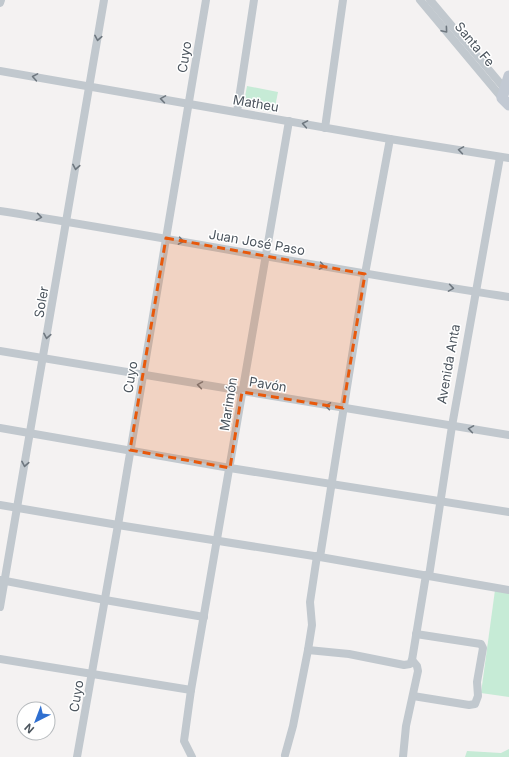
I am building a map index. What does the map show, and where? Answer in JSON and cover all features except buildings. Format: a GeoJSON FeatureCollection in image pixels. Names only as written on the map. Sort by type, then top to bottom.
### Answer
{"type":"FeatureCollection","features":[{"type":"Feature","properties":{"kind":"main road"},"geometry":{"type":"LineString","coordinates":[[506,96],[509,76]]}},
{"type":"Feature","properties":{"kind":"street"},"geometry":{"type":"LineString","coordinates":[[0,4],[1,0]]}},
{"type":"Feature","properties":{"kind":"street","name":"Soler"},"geometry":{"type":"LineString","coordinates":[[0,607],[2,580],[18,508],[104,0]]}},
{"type":"Feature","properties":{"kind":"street","name":"Cuyo"},"geometry":{"type":"LineString","coordinates":[[77,757],[118,525],[206,0]]}},
{"type":"Feature","properties":{"kind":"street"},"geometry":{"type":"LineString","coordinates":[[237,112],[254,0]]}},
{"type":"Feature","properties":{"kind":"street"},"geometry":{"type":"LineString","coordinates":[[325,128],[343,0]]}},
{"type":"Feature","properties":{"kind":"street","name":"Santa Fe"},"geometry":{"type":"LineString","coordinates":[[420,0],[506,96]]}},
{"type":"Feature","properties":{"kind":"street","name":"Santa Fe"},"geometry":{"type":"LineString","coordinates":[[430,0],[506,96]]}},
{"type":"Feature","properties":{"kind":"street","name":"Matheu"},"geometry":{"type":"LineString","coordinates":[[0,71],[325,128],[509,158]]}},
{"type":"Feature","properties":{"kind":"street","name":"Marimón"},"geometry":{"type":"LineString","coordinates":[[192,757],[184,741],[191,690],[289,121]]}},
{"type":"Feature","properties":{"kind":"street"},"geometry":{"type":"LineString","coordinates":[[285,756],[294,726],[308,650],[312,625],[310,602],[319,556],[365,274],[390,139]]}},
{"type":"Feature","properties":{"kind":"street","name":"Avenida Anta"},"geometry":{"type":"LineString","coordinates":[[412,660],[441,500],[475,292],[500,157]]}},
{"type":"Feature","properties":{"kind":"street","name":"Juan José Paso"},"geometry":{"type":"LineString","coordinates":[[0,211],[166,238],[365,274],[509,297]]}},
{"type":"Feature","properties":{"kind":"street","name":"Pavón"},"geometry":{"type":"LineString","coordinates":[[0,351],[509,436]]}},
{"type":"Feature","properties":{"kind":"street"},"geometry":{"type":"LineString","coordinates":[[0,428],[230,468],[441,500],[509,512]]}},
{"type":"Feature","properties":{"kind":"street"},"geometry":{"type":"LineString","coordinates":[[0,505],[319,556],[509,590]]}},
{"type":"Feature","properties":{"kind":"street"},"geometry":{"type":"LineString","coordinates":[[2,580],[204,617]]}},
{"type":"Feature","properties":{"kind":"street"},"geometry":{"type":"LineString","coordinates":[[413,696],[469,705],[475,704],[478,696],[477,682],[483,648],[481,644],[416,634]]}},
{"type":"Feature","properties":{"kind":"street"},"geometry":{"type":"LineString","coordinates":[[308,650],[349,654],[404,665],[410,664],[412,660],[418,668],[406,726],[403,757]]}},
{"type":"Feature","properties":{"kind":"street"},"geometry":{"type":"LineString","coordinates":[[0,659],[191,690]]}},
{"type":"Feature","properties":{"kind":"highlighted area"},"geometry":{"type":"Polygon","coordinates":[[[166,238],[365,274],[343,408],[242,392],[230,468],[130,450],[166,238]]]}},
{"type":"Feature","properties":{"kind":"green space"},"geometry":{"type":"Polygon","coordinates":[[[247,86],[278,92],[274,112],[243,107],[247,86]]]}},
{"type":"Feature","properties":{"kind":"green space"},"geometry":{"type":"Polygon","coordinates":[[[495,590],[509,593],[509,697],[481,693],[495,590]]]}},
{"type":"Feature","properties":{"kind":"green space"},"geometry":{"type":"Polygon","coordinates":[[[509,749],[509,757],[465,757],[467,751],[501,753],[509,749]]]}}]}
